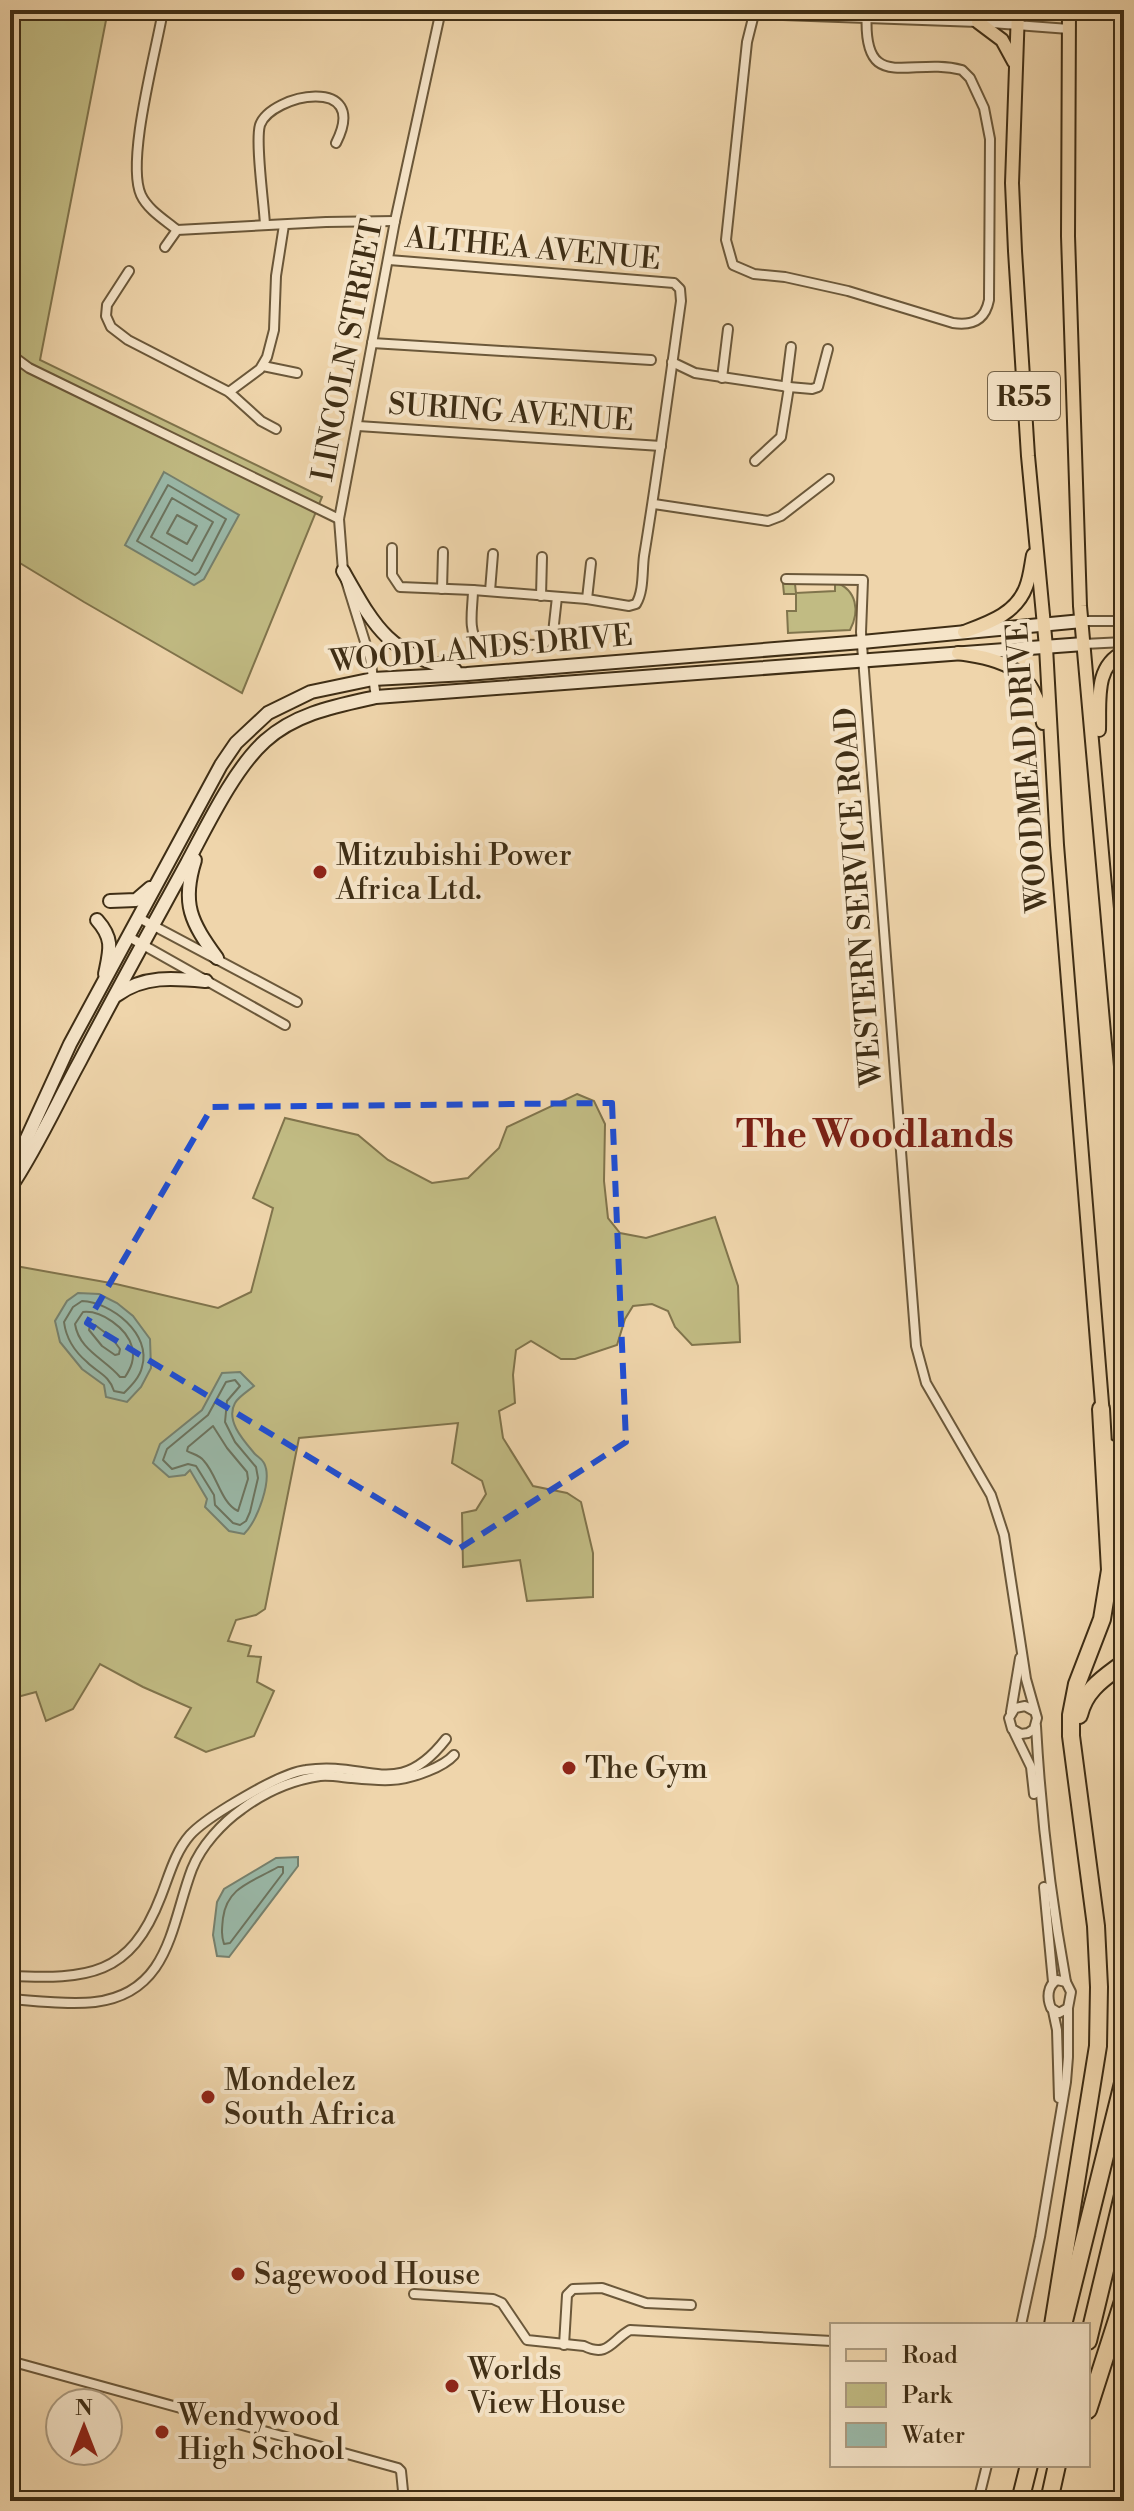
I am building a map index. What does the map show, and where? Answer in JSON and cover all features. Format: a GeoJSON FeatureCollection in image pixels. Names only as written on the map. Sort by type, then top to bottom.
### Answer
{"type":"FeatureCollection","features":[{"type":"Feature","properties":{"kind":"highway"},"geometry":{"type":"LineString","coordinates":[[1053,2323],[1098,2046],[1096,1926],[1071,1725],[1077,1684],[1102,1619],[1109,1585],[1101,1409]]}},
{"type":"Feature","properties":{"kind":"highway"},"geometry":{"type":"LineString","coordinates":[[1075,1764],[1078,1720],[1083,1701],[1096,1684],[1124,1663]]}},
{"type":"Feature","properties":{"kind":"highway"},"geometry":{"type":"LineString","coordinates":[[1063,2323],[1124,2079]]}},
{"type":"Feature","properties":{"kind":"highway"},"geometry":{"type":"LineString","coordinates":[[1090,2333],[1124,2191]]}},
{"type":"Feature","properties":{"kind":"highway"},"geometry":{"type":"LineString","coordinates":[[1090,2404],[1124,2298]]}},
{"type":"Feature","properties":{"kind":"highway"},"geometry":{"type":"LineString","coordinates":[[1020,2501],[1028,2467]]}},
{"type":"Feature","properties":{"kind":"highway"},"geometry":{"type":"LineString","coordinates":[[1049,2501],[1058,2467]]}},
{"type":"Feature","properties":{"kind":"main road","name":"WOODMEAD DRIVE"},"geometry":{"type":"LineString","coordinates":[[1018,10],[1012,183],[1028,456],[1046,647],[1054,794],[1101,1409],[1124,1517]]}},
{"type":"Feature","properties":{"kind":"main road","name":"R55"},"geometry":{"type":"LineString","coordinates":[[1069,10],[1069,282],[1082,621],[1124,1100]]}},
{"type":"Feature","properties":{"kind":"main road"},"geometry":{"type":"LineString","coordinates":[[978,22],[1002,40],[1015,64]]}},
{"type":"Feature","properties":{"kind":"main road"},"geometry":{"type":"LineString","coordinates":[[964,632],[1001,617],[1013,607],[1026,588],[1037,539]]}},
{"type":"Feature","properties":{"kind":"main road"},"geometry":{"type":"LineString","coordinates":[[343,571],[371,620],[393,643],[418,659],[467,674]]}},
{"type":"Feature","properties":{"kind":"main road","name":"WOODLANDS DRIVE"},"geometry":{"type":"LineString","coordinates":[[10,1175],[70,1044],[221,765],[252,726],[268,713],[311,692],[373,679],[862,642],[1082,621]]}},
{"type":"Feature","properties":{"kind":"main road","name":"WOODLANDS DRIVE"},"geometry":{"type":"LineString","coordinates":[[10,1188],[203,834],[250,756],[273,735],[304,716],[376,697],[1084,644]]}},
{"type":"Feature","properties":{"kind":"main road"},"geometry":{"type":"LineString","coordinates":[[1096,774],[1103,673],[1111,658],[1124,652]]}},
{"type":"Feature","properties":{"kind":"main road"},"geometry":{"type":"LineString","coordinates":[[958,653],[992,658],[1021,674],[1031,685],[1042,712],[1054,794]]}},
{"type":"Feature","properties":{"kind":"main road"},"geometry":{"type":"LineString","coordinates":[[203,834],[191,871],[187,901],[195,927],[217,958]]}},
{"type":"Feature","properties":{"kind":"main road"},"geometry":{"type":"LineString","coordinates":[[110,901],[136,900],[159,879]]}},
{"type":"Feature","properties":{"kind":"main road"},"geometry":{"type":"LineString","coordinates":[[97,920],[110,940],[103,985]]}},
{"type":"Feature","properties":{"kind":"main road"},"geometry":{"type":"LineString","coordinates":[[112,999],[125,989],[155,979],[206,981]]}},
{"type":"Feature","properties":{"kind":"street","name":"LINCOLN STREET"},"geometry":{"type":"LineString","coordinates":[[376,697],[370,658],[343,571],[339,519],[395,221],[441,10]]}},
{"type":"Feature","properties":{"kind":"street"},"geometry":{"type":"LineString","coordinates":[[939,10],[939,22]]}},
{"type":"Feature","properties":{"kind":"street"},"geometry":{"type":"LineString","coordinates":[[867,15],[869,52],[877,63],[890,67],[962,70],[970,78],[984,108],[990,139],[989,300],[983,317],[964,325],[848,291],[785,277],[754,274],[733,265],[726,240],[747,42],[755,12],[867,15],[1069,29]]}},
{"type":"Feature","properties":{"kind":"street"},"geometry":{"type":"LineString","coordinates":[[162,16],[140,133],[137,169],[139,190],[144,200],[177,230],[395,221]]}},
{"type":"Feature","properties":{"kind":"street"},"geometry":{"type":"LineString","coordinates":[[265,225],[258,137],[263,120],[269,113],[295,100],[323,95],[334,100],[343,116],[343,131],[336,143]]}},
{"type":"Feature","properties":{"kind":"street"},"geometry":{"type":"LineString","coordinates":[[229,392],[263,366],[274,330],[276,276],[284,225]]}},
{"type":"Feature","properties":{"kind":"street"},"geometry":{"type":"LineString","coordinates":[[165,247],[177,230]]}},
{"type":"Feature","properties":{"kind":"street","name":"ALTHEA AVENUE"},"geometry":{"type":"LineString","coordinates":[[389,260],[674,283],[680,289],[681,301],[672,362]]}},
{"type":"Feature","properties":{"kind":"street"},"geometry":{"type":"LineString","coordinates":[[129,271],[107,305],[106,316],[111,327],[128,340],[229,392],[261,421],[276,429]]}},
{"type":"Feature","properties":{"kind":"street"},"geometry":{"type":"LineString","coordinates":[[722,378],[728,329]]}},
{"type":"Feature","properties":{"kind":"street"},"geometry":{"type":"LineString","coordinates":[[372,343],[651,360]]}},
{"type":"Feature","properties":{"kind":"street"},"geometry":{"type":"LineString","coordinates":[[755,461],[781,437],[791,347]]}},
{"type":"Feature","properties":{"kind":"street"},"geometry":{"type":"LineString","coordinates":[[392,548],[392,575],[397,585],[404,588],[490,591],[587,599],[629,606],[636,604],[640,596],[643,560],[654,504],[672,362],[695,373],[812,389],[818,387],[828,349]]}},
{"type":"Feature","properties":{"kind":"street"},"geometry":{"type":"LineString","coordinates":[[10,354],[29,368],[339,519]]}},
{"type":"Feature","properties":{"kind":"street"},"geometry":{"type":"LineString","coordinates":[[263,366],[297,373]]}},
{"type":"Feature","properties":{"kind":"street","name":"SURING AVENUE"},"geometry":{"type":"LineString","coordinates":[[358,426],[661,446]]}},
{"type":"Feature","properties":{"kind":"street"},"geometry":{"type":"LineString","coordinates":[[654,504],[768,521],[781,516],[829,479]]}},
{"type":"Feature","properties":{"kind":"street"},"geometry":{"type":"LineString","coordinates":[[442,589],[443,552]]}},
{"type":"Feature","properties":{"kind":"street"},"geometry":{"type":"LineString","coordinates":[[490,591],[493,554]]}},
{"type":"Feature","properties":{"kind":"street"},"geometry":{"type":"LineString","coordinates":[[541,596],[542,557]]}},
{"type":"Feature","properties":{"kind":"street"},"geometry":{"type":"LineString","coordinates":[[587,599],[591,563]]}},
{"type":"Feature","properties":{"kind":"street","name":"WESTERN SERVICE ROAD"},"geometry":{"type":"LineString","coordinates":[[786,579],[863,580],[862,642],[916,1346],[931,1395],[991,1495],[998,1513],[1008,1553],[1021,1648],[1034,1711]]}},
{"type":"Feature","properties":{"kind":"street"},"geometry":{"type":"LineString","coordinates":[[473,590],[472,628],[475,641],[479,644],[543,645],[553,633],[557,597]]}},
{"type":"Feature","properties":{"kind":"street"},"geometry":{"type":"LineString","coordinates":[[1082,621],[1124,621]]}},
{"type":"Feature","properties":{"kind":"street"},"geometry":{"type":"LineString","coordinates":[[1084,644],[1124,642]]}},
{"type":"Feature","properties":{"kind":"street"},"geometry":{"type":"LineString","coordinates":[[139,918],[297,1002]]}},
{"type":"Feature","properties":{"kind":"street"},"geometry":{"type":"LineString","coordinates":[[129,937],[285,1025]]}},
{"type":"Feature","properties":{"kind":"street","name":"WESTERN SERVICE ROAD"},"geometry":{"type":"LineString","coordinates":[[1011,1712],[1021,1648]]}},
{"type":"Feature","properties":{"kind":"street"},"geometry":{"type":"LineString","coordinates":[[1021,2323],[1054,2160],[1068,2057],[1071,1992],[1066,1982],[1052,1908],[1041,1818],[1037,1718],[1034,1711],[1022,1706],[1011,1712],[1009,1722],[1031,1767],[1053,1982],[1048,1994],[1057,2030],[1059,2111]]}},
{"type":"Feature","properties":{"kind":"street"},"geometry":{"type":"LineString","coordinates":[[1014,1731],[1025,1734],[1036,1725]]}},
{"type":"Feature","properties":{"kind":"street"},"geometry":{"type":"LineString","coordinates":[[10,1976],[79,1976],[107,1965],[130,1951],[154,1914],[180,1849],[191,1834],[231,1805],[285,1776],[306,1770],[396,1775],[413,1770],[446,1739]]}},
{"type":"Feature","properties":{"kind":"street"},"geometry":{"type":"LineString","coordinates":[[10,1999],[97,2002],[135,1988],[159,1964],[169,1945],[197,1860],[223,1825],[263,1795],[295,1782],[323,1776],[374,1781],[404,1780],[439,1766],[454,1755]]}},
{"type":"Feature","properties":{"kind":"street"},"geometry":{"type":"LineString","coordinates":[[1053,1982],[1066,1982]]}},
{"type":"Feature","properties":{"kind":"street"},"geometry":{"type":"LineString","coordinates":[[1053,2011],[1063,2013],[1068,2008]]}},
{"type":"Feature","properties":{"kind":"street"},"geometry":{"type":"LineString","coordinates":[[564,2345],[567,2295],[573,2289],[602,2288],[646,2303],[691,2305]]}},
{"type":"Feature","properties":{"kind":"street"},"geometry":{"type":"LineString","coordinates":[[414,2294],[493,2299],[502,2303],[527,2340],[602,2350],[630,2330],[830,2341]]}},
{"type":"Feature","properties":{"kind":"street"},"geometry":{"type":"LineString","coordinates":[[10,2361],[397,2468],[401,2471],[404,2501]]}},
{"type":"Feature","properties":{"kind":"street"},"geometry":{"type":"LineString","coordinates":[[978,2501],[986,2467]]}},
{"type":"Feature","properties":{"kind":"highlighted area"},"geometry":{"type":"Polygon","coordinates":[[[612,1103],[626,1442],[460,1548],[87,1323],[212,1107],[612,1103]]]}},
{"type":"Feature","properties":{"kind":"green space"},"geometry":{"type":"Polygon","coordinates":[[[10,10],[108,10],[40,360],[322,497],[242,693],[10,557],[10,10]]]}},
{"type":"Feature","properties":{"kind":"green space"},"geometry":{"type":"Polygon","coordinates":[[[835,582],[848,590],[854,602],[855,616],[850,630],[788,633],[787,611],[796,611],[796,594],[784,594],[783,584],[795,584],[796,593],[835,591],[835,582]]]}},
{"type":"Feature","properties":{"kind":"green space"},"geometry":{"type":"Polygon","coordinates":[[[577,1094],[594,1101],[605,1124],[604,1181],[608,1218],[620,1233],[646,1238],[715,1217],[738,1286],[740,1342],[692,1345],[675,1327],[668,1311],[652,1304],[633,1306],[625,1319],[617,1345],[575,1359],[561,1359],[531,1341],[516,1350],[513,1375],[515,1403],[499,1411],[503,1438],[533,1486],[567,1493],[581,1502],[593,1553],[593,1597],[527,1601],[520,1560],[463,1567],[462,1513],[476,1510],[486,1494],[482,1481],[452,1463],[458,1423],[299,1438],[265,1609],[256,1615],[236,1620],[228,1641],[251,1646],[248,1656],[261,1657],[257,1682],[274,1691],[254,1736],[206,1752],[175,1737],[191,1708],[100,1664],[73,1709],[46,1721],[36,1692],[10,1699],[10,1265],[116,1284],[218,1308],[251,1292],[273,1208],[253,1198],[285,1118],[358,1135],[388,1160],[432,1183],[468,1178],[499,1148],[507,1127],[577,1094]]]}},
{"type":"Feature","properties":{"kind":"water"},"geometry":{"type":"Polygon","coordinates":[[[164,472],[239,515],[204,579],[194,585],[125,545],[164,472]]]}},
{"type":"Feature","properties":{"kind":"water"},"geometry":{"type":"Polygon","coordinates":[[[78,1293],[99,1294],[117,1303],[133,1316],[150,1339],[151,1368],[141,1387],[127,1402],[106,1397],[104,1385],[82,1369],[60,1342],[55,1321],[67,1301],[78,1293]]]}},
{"type":"Feature","properties":{"kind":"water"},"geometry":{"type":"Polygon","coordinates":[[[240,1372],[254,1386],[235,1403],[232,1417],[237,1430],[264,1463],[266,1470],[265,1490],[244,1534],[229,1531],[205,1507],[207,1499],[190,1470],[185,1475],[169,1477],[153,1463],[160,1444],[202,1410],[222,1373],[240,1372]]]}},
{"type":"Feature","properties":{"kind":"water"},"geometry":{"type":"Polygon","coordinates":[[[298,1857],[298,1866],[229,1957],[217,1956],[213,1935],[217,1902],[224,1889],[276,1858],[298,1857]]]}},
{"type":"Feature","properties":{"kind":"place","name":"Mitzubishi Power Africa Ltd."},"geometry":{"type":"Point","coordinates":[320,872]}},
{"type":"Feature","properties":{"kind":"place","name":"The Gym"},"geometry":{"type":"Point","coordinates":[569,1768]}},
{"type":"Feature","properties":{"kind":"place","name":"Mondelez South Africa"},"geometry":{"type":"Point","coordinates":[208,2097]}},
{"type":"Feature","properties":{"kind":"place","name":"Sagewood House"},"geometry":{"type":"Point","coordinates":[238,2274]}},
{"type":"Feature","properties":{"kind":"place","name":"Worlds View House"},"geometry":{"type":"Point","coordinates":[452,2386]}},
{"type":"Feature","properties":{"kind":"place","name":"Wendywood High School"},"geometry":{"type":"Point","coordinates":[162,2432]}},
{"type":"Feature","properties":{"kind":"district","name":"The Woodlands"},"geometry":{"type":"Point","coordinates":[875,1134]}}]}
